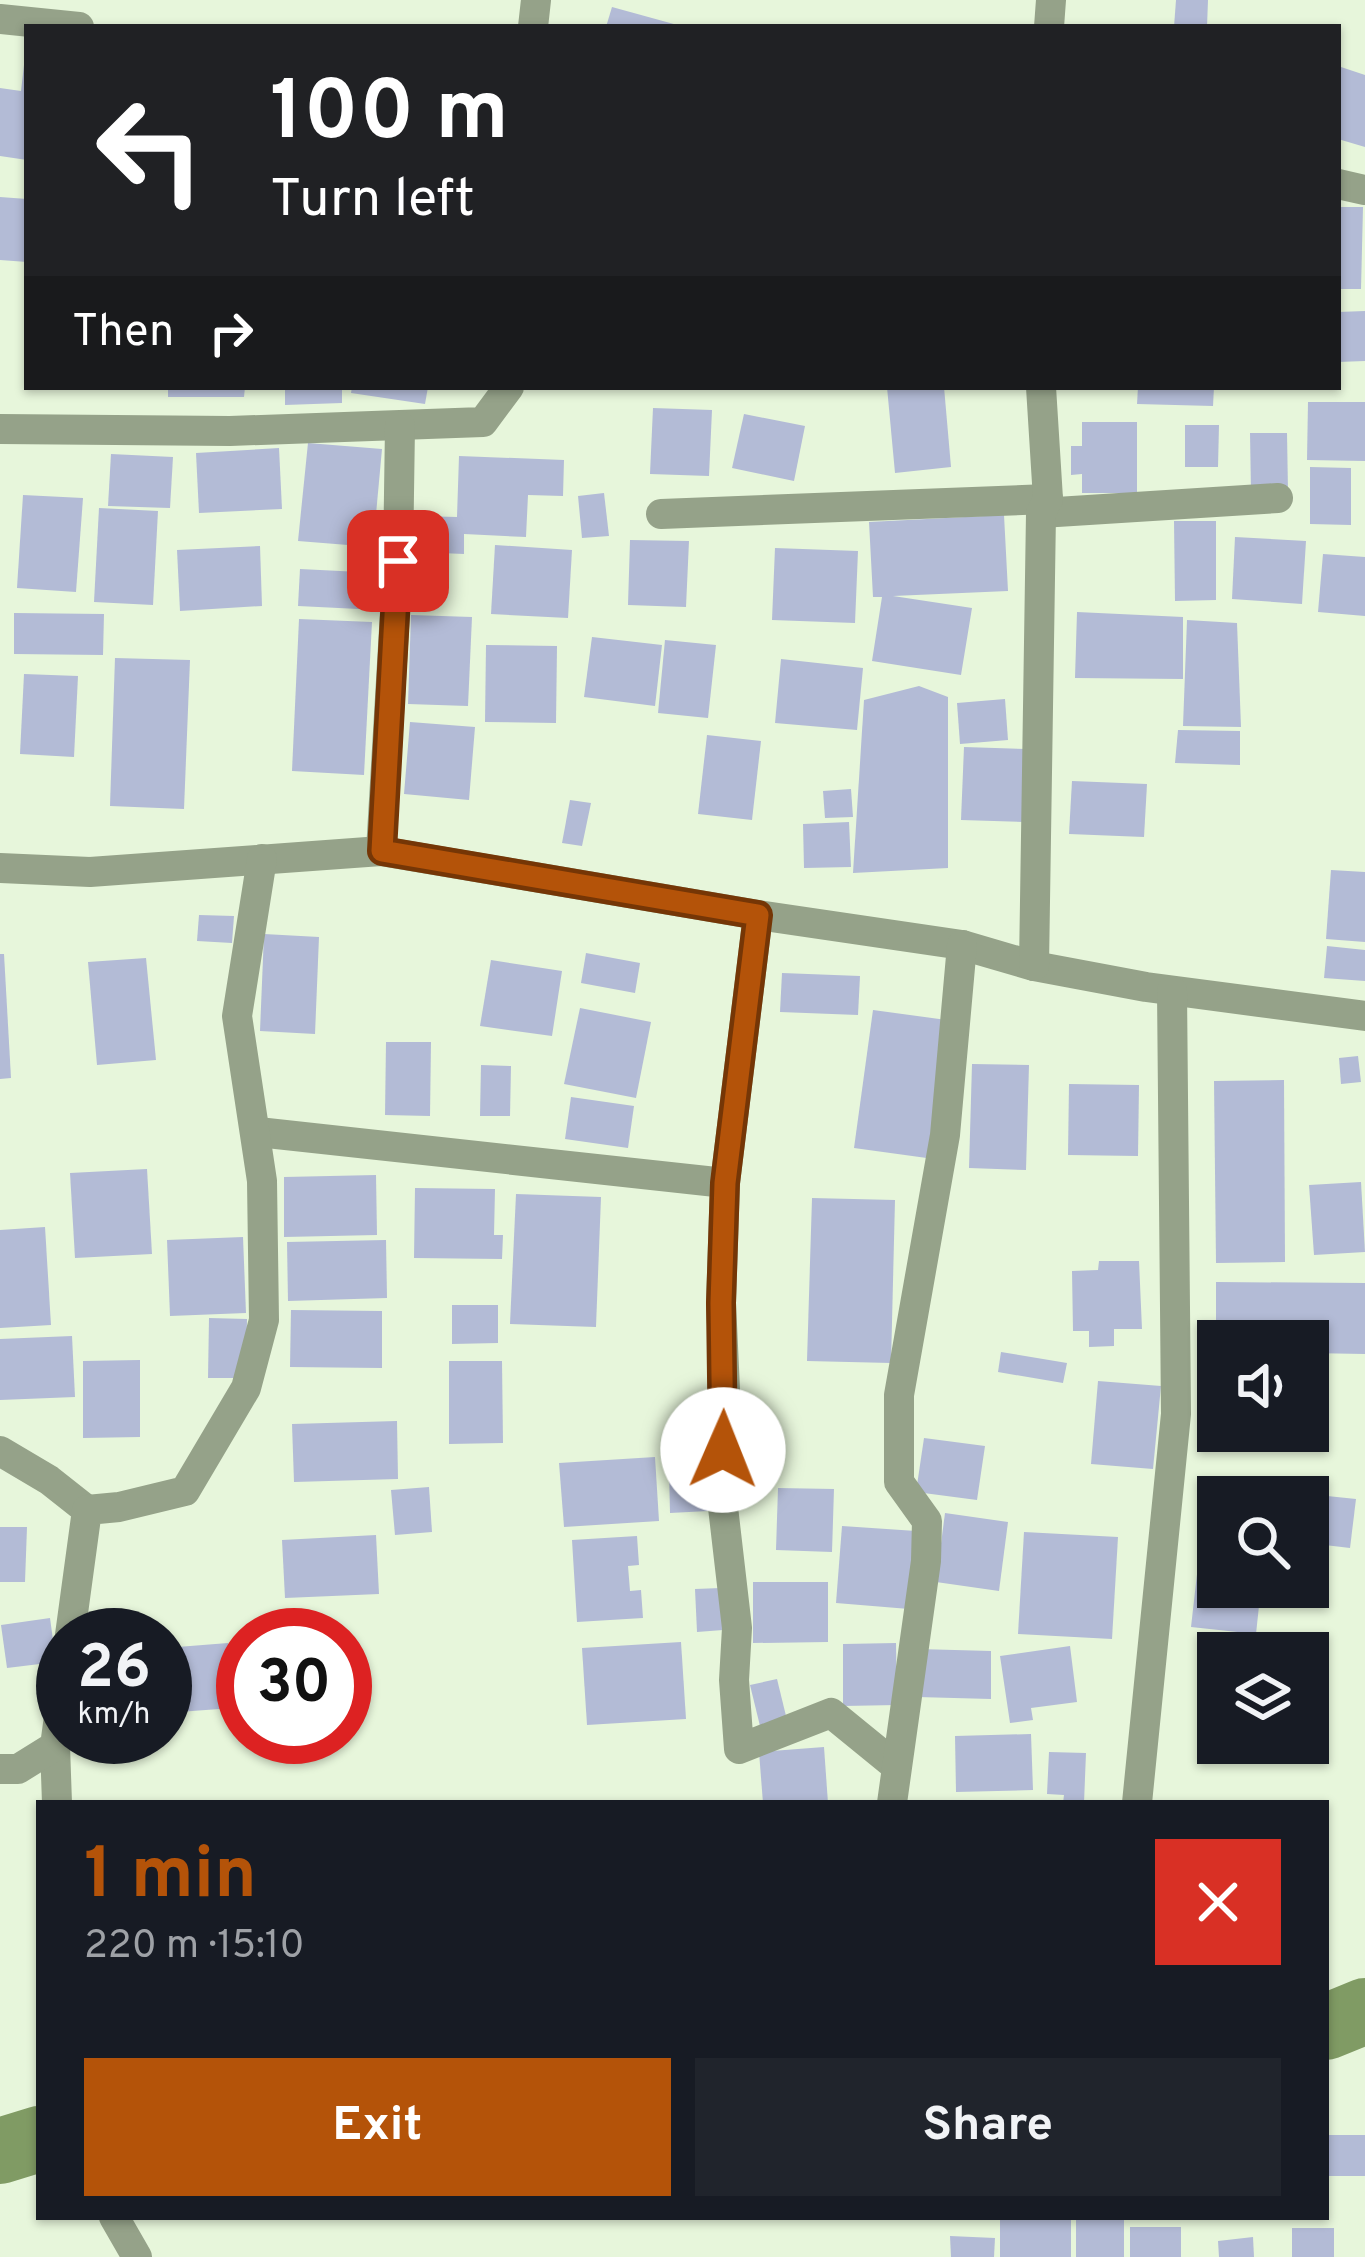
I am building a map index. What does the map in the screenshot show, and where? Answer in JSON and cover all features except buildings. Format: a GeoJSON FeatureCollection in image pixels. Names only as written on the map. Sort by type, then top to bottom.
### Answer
{"type":"FeatureCollection","features":[{"type":"Feature","properties":{"kind":"street"},"geometry":{"type":"LineString","coordinates":[[0,19],[49,24]]}},
{"type":"Feature","properties":{"kind":"street"},"geometry":{"type":"LineString","coordinates":[[0,429],[230,431],[483,422],[507,390]]}},
{"type":"Feature","properties":{"kind":"street"},"geometry":{"type":"LineString","coordinates":[[1034,966],[1044,506],[1041,390]]}},
{"type":"Feature","properties":{"kind":"street"},"geometry":{"type":"LineString","coordinates":[[382,851],[398,561],[400,426]]}},
{"type":"Feature","properties":{"kind":"street"},"geometry":{"type":"LineString","coordinates":[[661,514],[1278,498]]}},
{"type":"Feature","properties":{"kind":"street"},"geometry":{"type":"LineString","coordinates":[[0,868],[90,872],[382,851],[962,945],[1034,966],[1172,991],[1365,1016]]}},
{"type":"Feature","properties":{"kind":"street"},"geometry":{"type":"LineString","coordinates":[[0,1451],[87,1510],[119,1508],[184,1491],[246,1388],[264,1320],[266,1238],[258,1132],[237,1016],[262,859]]}},
{"type":"Feature","properties":{"kind":"street"},"geometry":{"type":"LineString","coordinates":[[758,915],[725,1183],[721,1303],[725,1411],[721,1490],[737,1628],[734,1680],[739,1750],[831,1713],[896,1766]]}},
{"type":"Feature","properties":{"kind":"street"},"geometry":{"type":"LineString","coordinates":[[892,1800],[926,1561],[927,1521],[899,1482],[899,1395],[945,1135],[962,945]]}},
{"type":"Feature","properties":{"kind":"street"},"geometry":{"type":"LineString","coordinates":[[1137,1800],[1176,1414],[1172,991]]}},
{"type":"Feature","properties":{"kind":"street"},"geometry":{"type":"LineString","coordinates":[[258,1132],[725,1183]]}},
{"type":"Feature","properties":{"kind":"street"},"geometry":{"type":"LineString","coordinates":[[74,1608],[87,1510]]}},
{"type":"Feature","properties":{"kind":"street"},"geometry":{"type":"LineString","coordinates":[[0,1769],[18,1769],[36,1758]]}},
{"type":"Feature","properties":{"kind":"street"},"geometry":{"type":"LineString","coordinates":[[56,1764],[57,1800]]}},
{"type":"Feature","properties":{"kind":"street"},"geometry":{"type":"LineString","coordinates":[[116,2220],[137,2257]]}},
{"type":"Feature","properties":{"kind":"waterway"},"geometry":{"type":"LineString","coordinates":[[1329,2026],[1365,2011]]}},
{"type":"Feature","properties":{"kind":"waterway"},"geometry":{"type":"LineString","coordinates":[[0,2151],[36,2140]]}},
{"type":"Feature","properties":{"kind":"route"},"geometry":{"type":"LineString","coordinates":[[398,561],[382,851],[758,915],[725,1183],[723,1450]]}}]}
